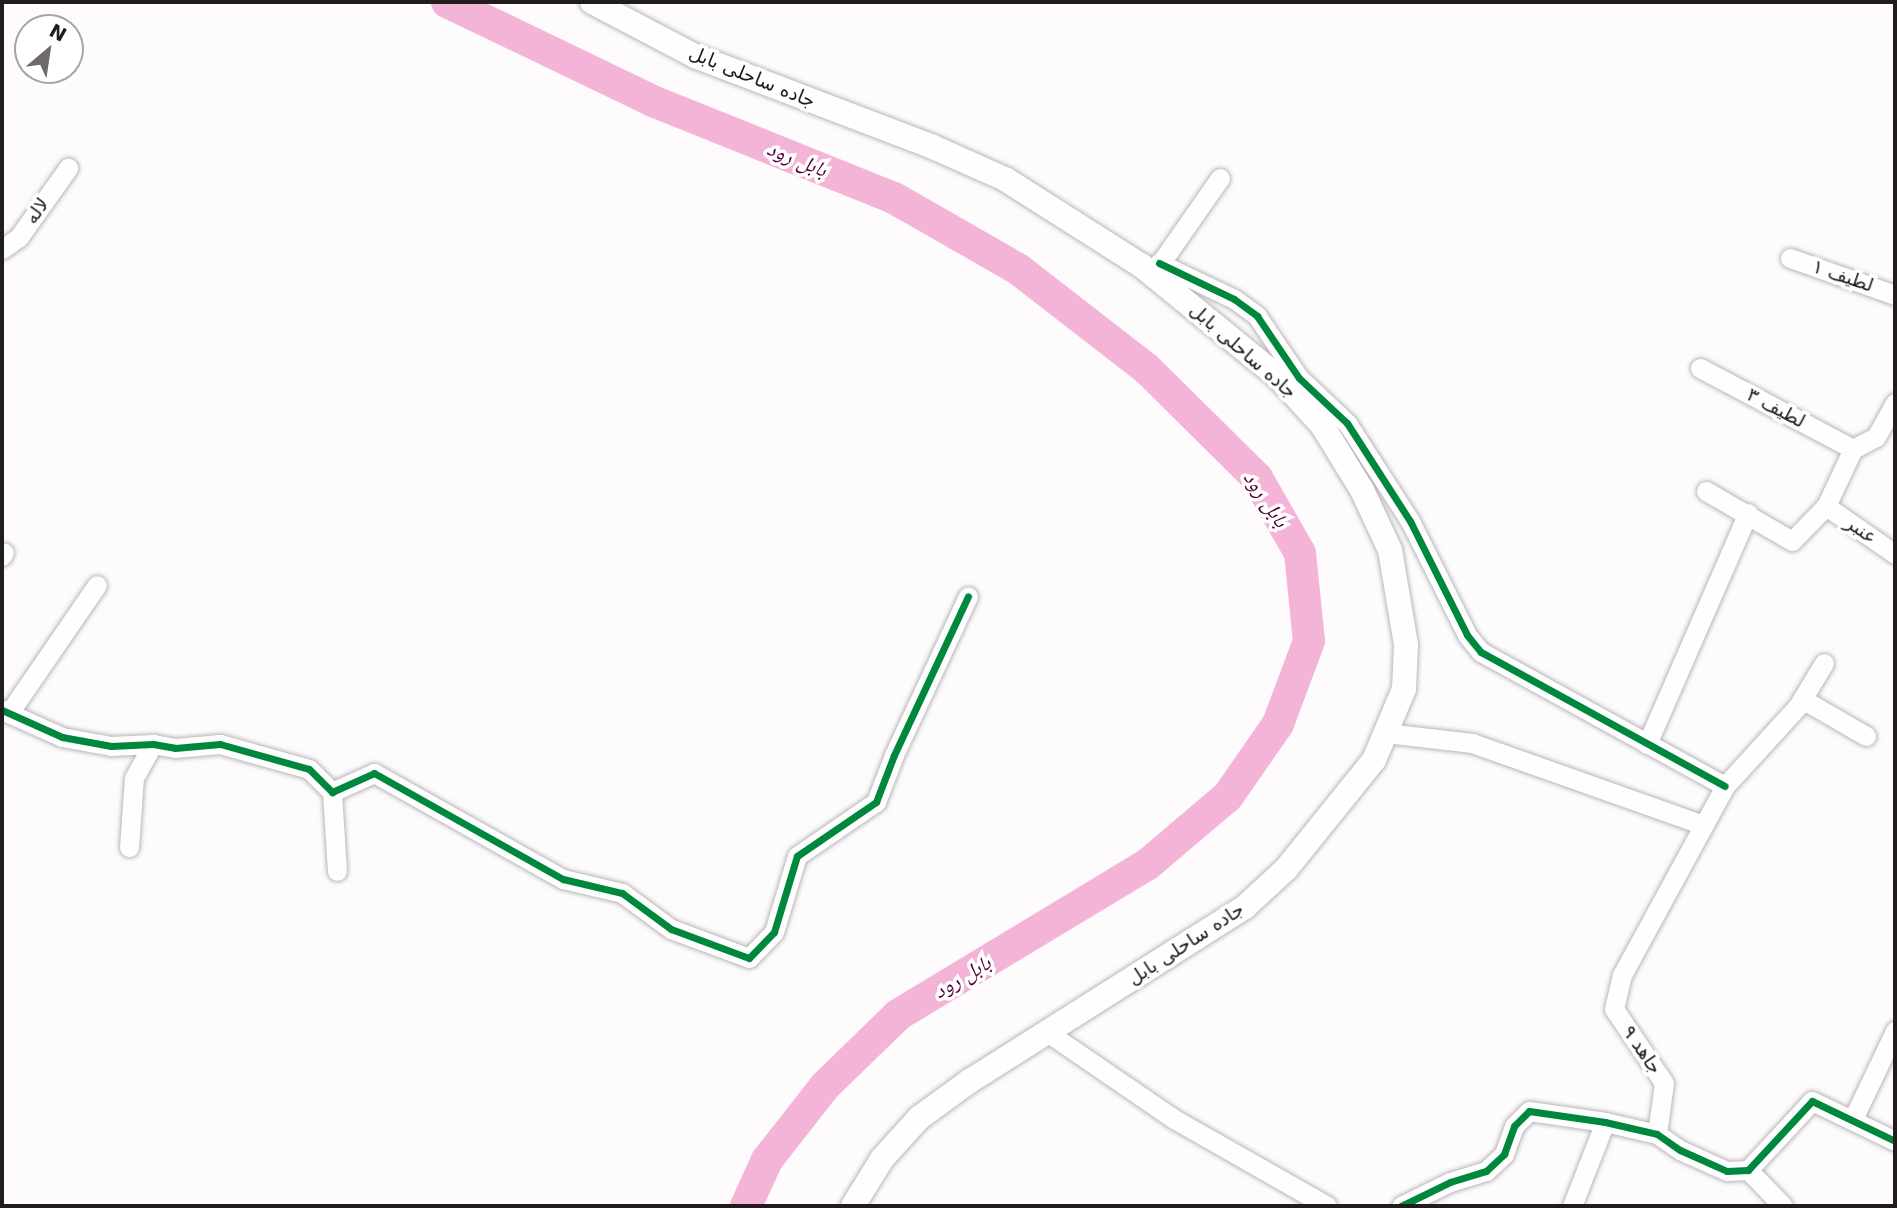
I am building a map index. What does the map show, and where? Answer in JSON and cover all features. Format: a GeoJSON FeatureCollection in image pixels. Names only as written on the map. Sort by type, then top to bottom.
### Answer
{"type":"FeatureCollection","features":[{"type":"Feature","properties":{"kind":"main road","name":"جاده ساحلی بابل"},"geometry":{"type":"LineString","coordinates":[[592,2],[695,57],[933,147],[1004,179],[1156,269],[1278,377],[1322,425],[1362,490],[1390,550],[1406,645],[1404,689],[1374,760],[1286,869],[1245,907],[971,1080],[919,1118],[882,1159],[853,1206]]}},
{"type":"Feature","properties":{"kind":"street","name":"لاله"},"geometry":{"type":"LineString","coordinates":[[2,249],[19,237],[68,168]]}},
{"type":"Feature","properties":{"kind":"street"},"geometry":{"type":"LineString","coordinates":[[1220,178],[1156,269],[1234,299],[1257,316],[1300,378],[1348,423],[1405,513],[1467,635],[1481,652],[1725,786]]}},
{"type":"Feature","properties":{"kind":"street","name":"لطیف ۱"},"geometry":{"type":"LineString","coordinates":[[1790,258],[1895,295]]}},
{"type":"Feature","properties":{"kind":"street","name":"لطیف ۳"},"geometry":{"type":"LineString","coordinates":[[1699,368],[1853,449]]}},
{"type":"Feature","properties":{"kind":"street"},"geometry":{"type":"LineString","coordinates":[[1706,491],[1792,541],[1826,506],[1853,449],[1875,437],[1895,403]]}},
{"type":"Feature","properties":{"kind":"street","name":"عنبر"},"geometry":{"type":"LineString","coordinates":[[1826,506],[1895,554]]}},
{"type":"Feature","properties":{"kind":"street"},"geometry":{"type":"LineString","coordinates":[[1647,744],[1748,513]]}},
{"type":"Feature","properties":{"kind":"street"},"geometry":{"type":"LineString","coordinates":[[97,584],[5,711],[62,737],[111,746],[153,744],[175,748],[220,744],[309,769],[331,792],[337,871]]}},
{"type":"Feature","properties":{"kind":"street"},"geometry":{"type":"LineString","coordinates":[[331,792],[374,773],[563,878],[622,893],[671,929],[749,958],[774,932],[797,856],[876,802],[894,755],[968,596]]}},
{"type":"Feature","properties":{"kind":"street"},"geometry":{"type":"LineString","coordinates":[[1386,733],[1472,743],[1704,825],[1725,786],[1802,699],[1824,663]]}},
{"type":"Feature","properties":{"kind":"street"},"geometry":{"type":"LineString","coordinates":[[1802,699],[1866,736]]}},
{"type":"Feature","properties":{"kind":"street"},"geometry":{"type":"LineString","coordinates":[[129,847],[134,778],[153,744]]}},
{"type":"Feature","properties":{"kind":"street","name":"جاهد ۹"},"geometry":{"type":"LineString","coordinates":[[1657,1134],[1664,1083],[1614,1009],[1622,975],[1704,825]]}},
{"type":"Feature","properties":{"kind":"street"},"geometry":{"type":"LineString","coordinates":[[1853,1119],[1895,1031]]}},
{"type":"Feature","properties":{"kind":"street"},"geometry":{"type":"LineString","coordinates":[[1047,1032],[1174,1119],[1327,1206]]}},
{"type":"Feature","properties":{"kind":"street"},"geometry":{"type":"LineString","coordinates":[[1401,1206],[1450,1182],[1486,1171],[1504,1154],[1514,1126],[1529,1111],[1605,1122],[1657,1134],[1681,1150],[1727,1171],[1748,1170],[1812,1101],[1895,1140]]}},
{"type":"Feature","properties":{"kind":"street"},"geometry":{"type":"LineString","coordinates":[[1572,1206],[1605,1122]]}},
{"type":"Feature","properties":{"kind":"street"},"geometry":{"type":"LineString","coordinates":[[1748,1170],[1783,1206]]}},
{"type":"Feature","properties":{"kind":"waterway","name":"بابل رود"},"geometry":{"type":"LineString","coordinates":[[447,2],[655,102],[894,198],[1018,269],[1147,369],[1257,478],[1300,553],[1309,641],[1278,724],[1228,796],[1148,864],[898,1015],[825,1086],[767,1160],[746,1206]]}},
{"type":"Feature","properties":{"kind":"cycle path"},"geometry":{"type":"LineString","coordinates":[[1159,263],[1234,299],[1257,316],[1299,378],[1347,423],[1410,521],[1467,635],[1481,652],[1725,786]]}},
{"type":"Feature","properties":{"kind":"cycle path"},"geometry":{"type":"LineString","coordinates":[[2,710],[62,737],[111,746],[153,744],[175,748],[220,744],[309,769],[332,792],[374,773],[563,879],[622,893],[671,929],[749,958],[774,932],[797,856],[876,802],[894,755],[968,596]]}},
{"type":"Feature","properties":{"kind":"cycle path"},"geometry":{"type":"LineString","coordinates":[[1401,1206],[1450,1182],[1486,1171],[1504,1154],[1514,1126],[1529,1111],[1605,1122],[1657,1134],[1680,1150],[1727,1171],[1748,1170],[1812,1101],[1895,1141]]}}]}
